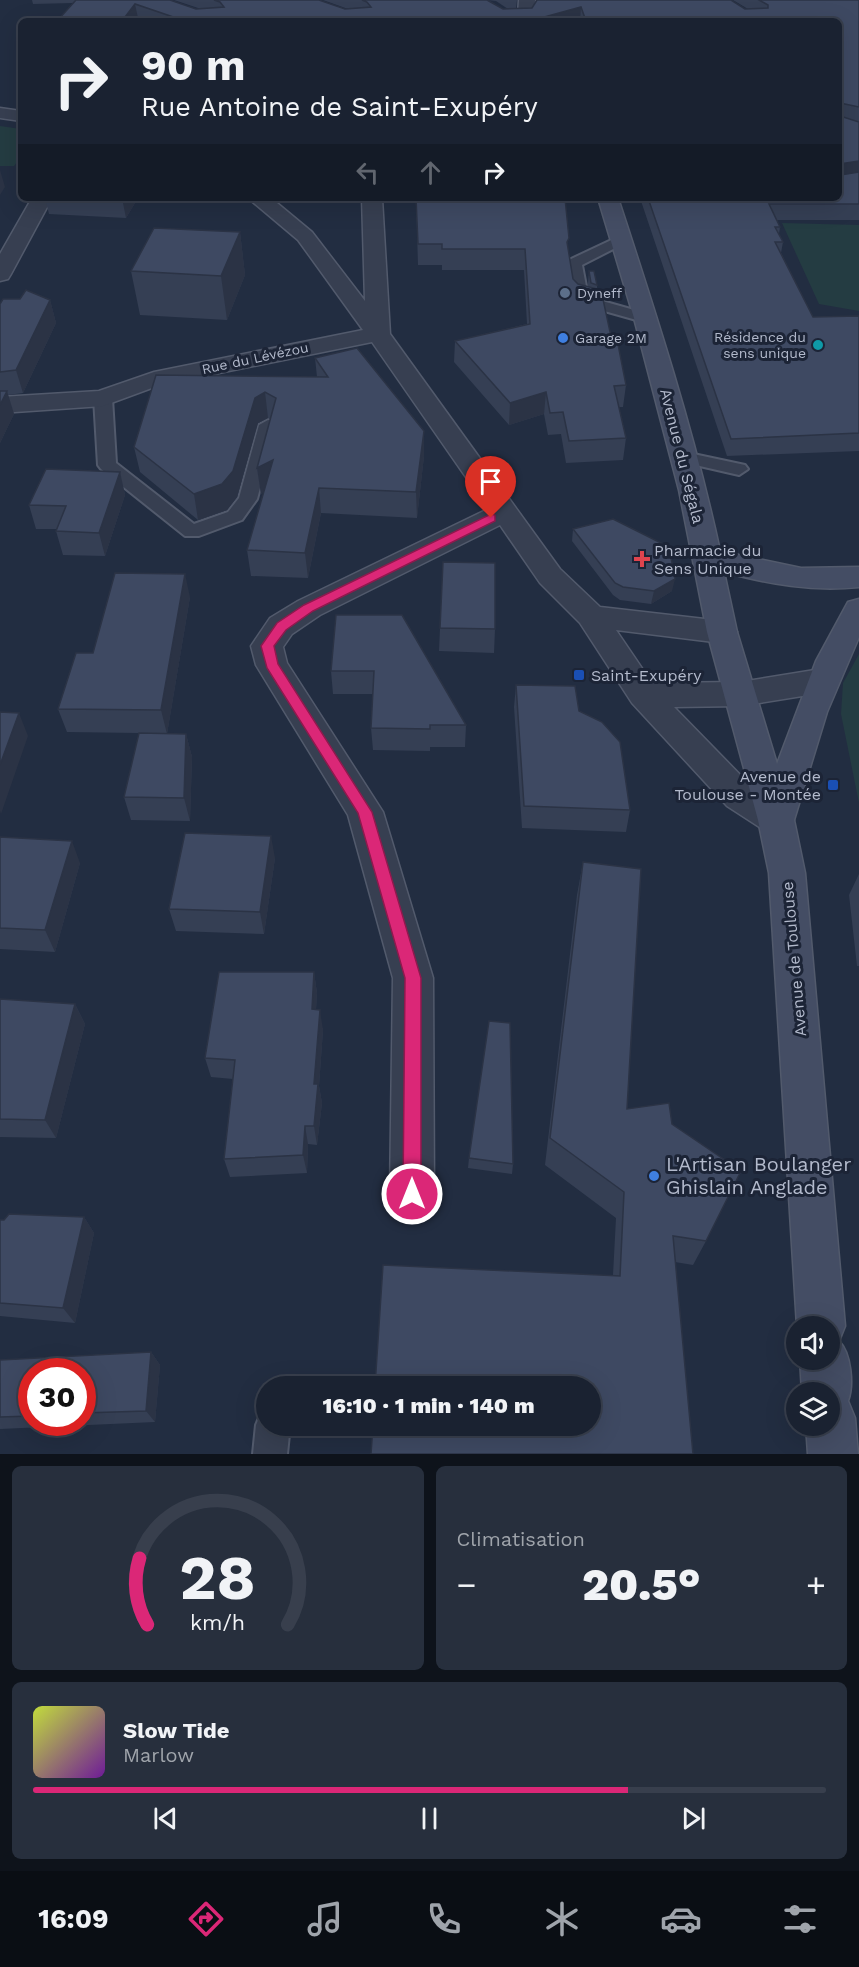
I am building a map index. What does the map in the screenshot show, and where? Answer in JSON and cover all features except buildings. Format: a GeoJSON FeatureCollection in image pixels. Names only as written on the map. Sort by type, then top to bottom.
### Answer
{"type":"FeatureCollection","features":[{"type":"Feature","properties":{"kind":"main road","name":"Avenue du Ségala"},"geometry":{"type":"LineString","coordinates":[[609,201],[646,318],[684,457],[722,632],[776,820]]}},
{"type":"Feature","properties":{"kind":"main road"},"geometry":{"type":"LineString","coordinates":[[706,557],[753,571],[781,576],[830,582],[859,577]]}},
{"type":"Feature","properties":{"kind":"main road","name":"Avenue de Toulouse"},"geometry":{"type":"LineString","coordinates":[[821,1316],[796,962],[787,873],[776,820],[821,681],[859,609]]}},
{"type":"Feature","properties":{"kind":"main road"},"geometry":{"type":"LineString","coordinates":[[831,1436],[833,1454]]}},
{"type":"Feature","properties":{"kind":"street"},"geometry":{"type":"LineString","coordinates":[[518,18],[526,14],[527,0]]}},
{"type":"Feature","properties":{"kind":"street"},"geometry":{"type":"LineString","coordinates":[[0,114],[18,116]]}},
{"type":"Feature","properties":{"kind":"street"},"geometry":{"type":"LineString","coordinates":[[0,273],[40,201]]}},
{"type":"Feature","properties":{"kind":"street"},"geometry":{"type":"LineString","coordinates":[[262,201],[305,236],[378,333],[550,576],[591,616],[643,695],[739,795],[776,820]]}},
{"type":"Feature","properties":{"kind":"street"},"geometry":{"type":"LineString","coordinates":[[372,201],[378,333]]}},
{"type":"Feature","properties":{"kind":"street","name":"Rue du Lévézou"},"geometry":{"type":"LineString","coordinates":[[0,405],[103,398],[154,379],[378,333]]}},
{"type":"Feature","properties":{"kind":"street"},"geometry":{"type":"LineString","coordinates":[[412,1194],[413,978],[365,812],[272,665],[267,646],[281,626],[309,608],[504,512]]}},
{"type":"Feature","properties":{"kind":"street"},"geometry":{"type":"LineString","coordinates":[[591,616],[722,632]]}},
{"type":"Feature","properties":{"kind":"street"},"geometry":{"type":"LineString","coordinates":[[643,695],[741,694],[821,681]]}},
{"type":"Feature","properties":{"kind":"lane"},"geometry":{"type":"LineString","coordinates":[[622,239],[574,262],[581,300],[646,318]]}},
{"type":"Feature","properties":{"kind":"lane"},"geometry":{"type":"LineString","coordinates":[[103,398],[107,465],[192,532],[235,516],[248,499],[268,425]]}},
{"type":"Feature","properties":{"kind":"lane"},"geometry":{"type":"LineString","coordinates":[[684,457],[739,469]]}},
{"type":"Feature","properties":{"kind":"lane"},"geometry":{"type":"LineString","coordinates":[[270,1454],[272,1436]]}},
{"type":"Feature","properties":{"kind":"green space"},"geometry":{"type":"Polygon","coordinates":[[[0,126],[18,129],[18,161],[14,166],[0,166],[0,126]]]}},
{"type":"Feature","properties":{"kind":"green space"},"geometry":{"type":"Polygon","coordinates":[[[782,223],[859,225],[859,311],[819,304],[782,223]]]}},
{"type":"Feature","properties":{"kind":"green space"},"geometry":{"type":"Polygon","coordinates":[[[859,654],[859,803],[841,714],[843,683],[859,654]]]}},
{"type":"Feature","properties":{"kind":"place","name":"Dyneff"},"geometry":{"type":"Point","coordinates":[565,293]}},
{"type":"Feature","properties":{"kind":"place","name":"Garage 2M"},"geometry":{"type":"Point","coordinates":[563,338]}},
{"type":"Feature","properties":{"kind":"place","name":"Résidence du sens unique"},"geometry":{"type":"Point","coordinates":[818,345]}},
{"type":"Feature","properties":{"kind":"place","name":"Pharmacie du Sens Unique"},"geometry":{"type":"Point","coordinates":[642,559]}},
{"type":"Feature","properties":{"kind":"place","name":"Saint-Exupéry"},"geometry":{"type":"Point","coordinates":[579,675]}},
{"type":"Feature","properties":{"kind":"place","name":"Avenue de Toulouse - Montée"},"geometry":{"type":"Point","coordinates":[833,785]}},
{"type":"Feature","properties":{"kind":"place","name":"L'Artisan Boulanger Ghislain Anglade"},"geometry":{"type":"Point","coordinates":[654,1176]}},
{"type":"Feature","properties":{"kind":"route"},"geometry":{"type":"LineString","coordinates":[[412,1194],[413,978],[365,812],[272,665],[267,646],[281,626],[309,608],[491,518]]}}]}
